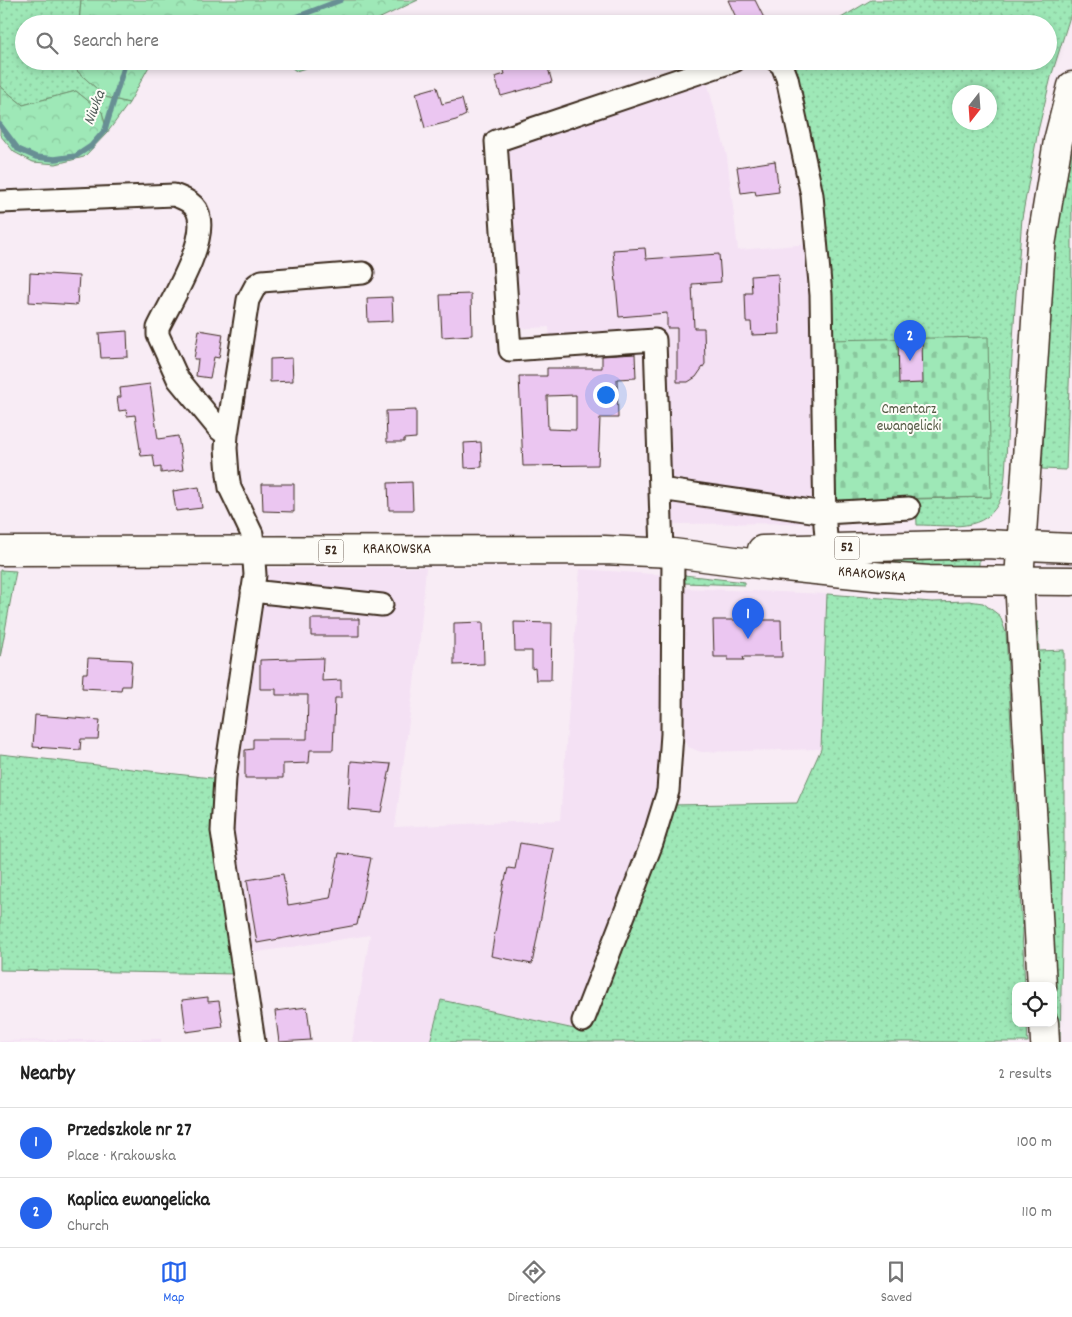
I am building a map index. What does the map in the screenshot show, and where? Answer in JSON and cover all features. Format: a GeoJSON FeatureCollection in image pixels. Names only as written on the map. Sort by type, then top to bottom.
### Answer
{"type":"FeatureCollection","features":[{"type":"Feature","properties":{"kind":"main road"},"geometry":{"type":"LineString","coordinates":[[1042,982],[1019,580],[1020,545],[1041,245],[1058,141],[1072,86]]}},
{"type":"Feature","properties":{"kind":"main road","name":"KRAKOWSKA"},"geometry":{"type":"LineString","coordinates":[[0,551],[556,550],[668,552],[985,544],[1066,548]]}},
{"type":"Feature","properties":{"kind":"main road","name":"KRAKOWSKA"},"geometry":{"type":"LineString","coordinates":[[668,552],[766,565],[884,577],[929,580],[1065,581]]}},
{"type":"Feature","properties":{"kind":"main road"},"geometry":{"type":"LineString","coordinates":[[1044,1027],[1045,1042]]}},
{"type":"Feature","properties":{"kind":"lane"},"geometry":{"type":"LineString","coordinates":[[583,1021],[652,843],[668,791],[672,734],[668,552],[660,490],[655,340],[510,350],[496,141],[707,70]]}},
{"type":"Feature","properties":{"kind":"lane"},"geometry":{"type":"LineString","coordinates":[[784,70],[812,195],[821,295],[827,548]]}},
{"type":"Feature","properties":{"kind":"lane"},"geometry":{"type":"LineString","coordinates":[[0,202],[174,195],[186,199],[194,206],[199,216],[200,231],[198,244],[158,328],[158,334],[178,379],[219,429],[227,435]]}},
{"type":"Feature","properties":{"kind":"lane"},"geometry":{"type":"LineString","coordinates":[[254,1042],[222,831],[225,777],[255,576],[252,534],[230,488],[227,435],[248,300],[256,285],[262,281],[363,272]]}},
{"type":"Feature","properties":{"kind":"lane"},"geometry":{"type":"LineString","coordinates":[[660,490],[825,513],[909,508]]}},
{"type":"Feature","properties":{"kind":"lane"},"geometry":{"type":"LineString","coordinates":[[252,591],[382,605]]}},
{"type":"Feature","properties":{"kind":"shaded area"},"geometry":{"type":"Polygon","coordinates":[[[705,74],[727,156],[738,250],[808,244],[816,335],[813,523],[669,524],[660,335],[550,340],[549,327],[513,329],[502,148],[705,74]]]}},
{"type":"Feature","properties":{"kind":"shaded area"},"geometry":{"type":"Polygon","coordinates":[[[426,567],[420,638],[395,827],[560,820],[580,569],[667,575],[666,734],[659,791],[650,829],[574,1029],[441,1000],[430,1042],[352,1042],[370,935],[244,954],[228,829],[261,568],[426,567]]]}},
{"type":"Feature","properties":{"kind":"shaded area"},"geometry":{"type":"Polygon","coordinates":[[[683,588],[827,594],[821,749],[701,752],[688,747],[682,736],[679,723],[683,588]]]}},
{"type":"Feature","properties":{"kind":"shaded area"},"geometry":{"type":"Polygon","coordinates":[[[161,1039],[161,1042],[0,1042],[0,1041],[161,1039]]]}},
{"type":"Feature","properties":{"kind":"green space"},"geometry":{"type":"Polygon","coordinates":[[[0,0],[81,0],[80,15],[15,15],[15,70],[76,70],[106,97],[129,103],[107,133],[102,112],[76,91],[23,105],[0,86],[0,0]]]}},
{"type":"Feature","properties":{"kind":"green space"},"geometry":{"type":"Polygon","coordinates":[[[81,0],[418,0],[387,15],[80,15],[81,0]]]}},
{"type":"Feature","properties":{"kind":"green space"},"geometry":{"type":"Polygon","coordinates":[[[871,0],[1072,0],[1072,10],[1057,58],[1057,15],[846,15],[871,0]]]}},
{"type":"Feature","properties":{"kind":"green space"},"geometry":{"type":"Polygon","coordinates":[[[76,70],[147,70],[129,103],[106,97],[76,70]]]}},
{"type":"Feature","properties":{"kind":"green space"},"geometry":{"type":"Polygon","coordinates":[[[791,70],[1053,70],[1038,131],[1022,218],[1005,475],[1001,498],[986,517],[977,522],[954,526],[917,525],[916,499],[991,497],[827,340],[791,70]]]}},
{"type":"Feature","properties":{"kind":"green space"},"geometry":{"type":"Polygon","coordinates":[[[0,86],[23,105],[76,91],[102,112],[107,133],[84,157],[56,164],[33,162],[14,152],[0,135],[0,86]]]}},
{"type":"Feature","properties":{"kind":"green space"},"geometry":{"type":"Polygon","coordinates":[[[1072,146],[1072,303],[1066,470],[1042,469],[1050,307],[1058,226],[1072,146]]]}},
{"type":"Feature","properties":{"kind":"green space","name":"Cmentarz ewangelicki"},"geometry":{"type":"Polygon","coordinates":[[[988,337],[991,497],[830,500],[827,340],[988,337]]]}},
{"type":"Feature","properties":{"kind":"green space"},"geometry":{"type":"Polygon","coordinates":[[[979,553],[979,567],[940,567],[847,559],[979,553]]]}},
{"type":"Feature","properties":{"kind":"green space"},"geometry":{"type":"Polygon","coordinates":[[[0,570],[16,571],[0,658],[0,570]]]}},
{"type":"Feature","properties":{"kind":"green space"},"geometry":{"type":"Polygon","coordinates":[[[684,575],[745,582],[745,585],[683,583],[684,575]]]}},
{"type":"Feature","properties":{"kind":"green space"},"geometry":{"type":"Polygon","coordinates":[[[827,594],[932,602],[969,601],[983,603],[1000,616],[1006,633],[1025,982],[1012,982],[1012,1027],[1027,1027],[1028,1042],[430,1042],[441,1000],[588,1032],[658,843],[670,805],[797,803],[821,749],[827,594]]]}},
{"type":"Feature","properties":{"kind":"green space"},"geometry":{"type":"Polygon","coordinates":[[[1030,622],[1038,622],[1039,651],[1064,650],[1064,844],[1060,1042],[1055,1042],[1057,982],[1053,982],[1030,622]]]}},
{"type":"Feature","properties":{"kind":"green space"},"geometry":{"type":"Polygon","coordinates":[[[0,754],[220,779],[238,974],[0,970],[0,754]]]}},
{"type":"Feature","properties":{"kind":"building"},"geometry":{"type":"Polygon","coordinates":[[[728,0],[755,0],[762,15],[735,15],[728,0]]]}},
{"type":"Feature","properties":{"kind":"building"},"geometry":{"type":"Polygon","coordinates":[[[504,70],[549,70],[552,82],[501,96],[495,77],[505,74],[504,70]]]}},
{"type":"Feature","properties":{"kind":"building"},"geometry":{"type":"Polygon","coordinates":[[[437,87],[442,104],[462,99],[466,115],[456,120],[425,128],[416,93],[437,87]]]}},
{"type":"Feature","properties":{"kind":"building"},"geometry":{"type":"Polygon","coordinates":[[[775,161],[779,192],[756,195],[755,191],[741,193],[737,167],[775,161]]]}},
{"type":"Feature","properties":{"kind":"building"},"geometry":{"type":"Polygon","coordinates":[[[645,248],[646,259],[719,254],[721,282],[692,284],[694,328],[704,328],[705,364],[696,377],[688,382],[677,382],[677,328],[667,328],[667,313],[619,317],[613,250],[645,248]]]}},
{"type":"Feature","properties":{"kind":"building"},"geometry":{"type":"Polygon","coordinates":[[[30,273],[79,276],[77,305],[29,302],[30,273]]]}},
{"type":"Feature","properties":{"kind":"building"},"geometry":{"type":"Polygon","coordinates":[[[778,274],[780,334],[752,335],[751,322],[746,322],[745,293],[752,293],[751,276],[778,274]]]}},
{"type":"Feature","properties":{"kind":"building"},"geometry":{"type":"Polygon","coordinates":[[[471,294],[472,335],[442,337],[440,295],[471,294]]]}},
{"type":"Feature","properties":{"kind":"building"},"geometry":{"type":"Polygon","coordinates":[[[392,297],[393,321],[368,322],[367,298],[392,297]]]}},
{"type":"Feature","properties":{"kind":"building"},"geometry":{"type":"Polygon","coordinates":[[[199,330],[223,334],[219,358],[214,357],[210,378],[196,376],[198,359],[194,359],[199,330]]]}},
{"type":"Feature","properties":{"kind":"building"},"geometry":{"type":"Polygon","coordinates":[[[127,331],[128,357],[101,358],[99,333],[127,331]]]}},
{"type":"Feature","properties":{"kind":"building"},"geometry":{"type":"Polygon","coordinates":[[[922,338],[923,383],[899,384],[898,339],[922,338]]]}},
{"type":"Feature","properties":{"kind":"building"},"geometry":{"type":"Polygon","coordinates":[[[635,354],[636,378],[617,379],[618,418],[600,418],[598,465],[523,466],[519,376],[547,376],[547,368],[602,368],[602,356],[635,354]],[[576,395],[547,396],[548,429],[576,430],[576,395]]]}},
{"type":"Feature","properties":{"kind":"building"},"geometry":{"type":"Polygon","coordinates":[[[292,358],[293,381],[270,382],[270,359],[292,358]]]}},
{"type":"Feature","properties":{"kind":"building"},"geometry":{"type":"Polygon","coordinates":[[[150,384],[158,439],[178,436],[183,470],[161,473],[161,467],[155,468],[153,455],[141,456],[135,415],[127,416],[126,410],[119,411],[117,397],[121,397],[120,388],[150,384]]]}},
{"type":"Feature","properties":{"kind":"building"},"geometry":{"type":"Polygon","coordinates":[[[416,410],[416,438],[404,439],[404,442],[387,442],[386,411],[416,410]]]}},
{"type":"Feature","properties":{"kind":"building"},"geometry":{"type":"Polygon","coordinates":[[[481,442],[482,467],[465,468],[464,443],[481,442]]]}},
{"type":"Feature","properties":{"kind":"building"},"geometry":{"type":"Polygon","coordinates":[[[412,482],[413,510],[389,510],[388,483],[412,482]]]}},
{"type":"Feature","properties":{"kind":"building"},"geometry":{"type":"Polygon","coordinates":[[[262,484],[294,484],[294,512],[263,511],[262,484]]]}},
{"type":"Feature","properties":{"kind":"building"},"geometry":{"type":"Polygon","coordinates":[[[199,487],[202,508],[176,511],[173,491],[199,487]]]}},
{"type":"Feature","properties":{"kind":"building"},"geometry":{"type":"Polygon","coordinates":[[[311,619],[359,619],[359,636],[311,636],[311,619]]]}},
{"type":"Feature","properties":{"kind":"building"},"geometry":{"type":"Polygon","coordinates":[[[713,620],[781,620],[782,657],[743,657],[744,660],[728,660],[728,657],[714,657],[713,620]]]}},
{"type":"Feature","properties":{"kind":"building"},"geometry":{"type":"Polygon","coordinates":[[[483,622],[484,664],[454,665],[454,623],[483,622]]]}},
{"type":"Feature","properties":{"kind":"building"},"geometry":{"type":"Polygon","coordinates":[[[514,622],[552,623],[551,680],[536,680],[535,668],[532,669],[532,651],[515,651],[514,622]]]}},
{"type":"Feature","properties":{"kind":"building"},"geometry":{"type":"Polygon","coordinates":[[[88,658],[132,660],[130,686],[122,686],[121,690],[82,688],[83,673],[87,673],[88,658]]]}},
{"type":"Feature","properties":{"kind":"building"},"geometry":{"type":"Polygon","coordinates":[[[323,658],[322,681],[341,680],[341,698],[335,698],[333,750],[310,750],[309,763],[283,764],[283,778],[245,778],[245,750],[253,749],[253,739],[307,739],[308,695],[276,695],[276,689],[260,689],[260,660],[323,658]]]}},
{"type":"Feature","properties":{"kind":"building"},"geometry":{"type":"Polygon","coordinates":[[[35,715],[100,720],[98,739],[81,739],[80,750],[33,747],[35,715]]]}},
{"type":"Feature","properties":{"kind":"building"},"geometry":{"type":"Polygon","coordinates":[[[351,761],[391,764],[381,812],[348,809],[351,761]]]}},
{"type":"Feature","properties":{"kind":"building"},"geometry":{"type":"Polygon","coordinates":[[[520,843],[554,849],[532,964],[491,956],[504,880],[508,868],[515,869],[520,843]]]}},
{"type":"Feature","properties":{"kind":"building"},"geometry":{"type":"Polygon","coordinates":[[[339,853],[371,858],[357,925],[257,943],[247,880],[283,874],[288,905],[330,898],[339,853]]]}},
{"type":"Feature","properties":{"kind":"building"},"geometry":{"type":"Polygon","coordinates":[[[208,997],[208,1002],[219,1001],[223,1027],[186,1032],[182,1000],[208,997]]]}},
{"type":"Feature","properties":{"kind":"building"},"geometry":{"type":"Polygon","coordinates":[[[307,1007],[311,1040],[279,1042],[275,1011],[307,1007]]]}},
{"type":"Feature","properties":{"kind":"waterway","name":"Niwka"},"geometry":{"type":"LineString","coordinates":[[302,15],[341,0]]}},
{"type":"Feature","properties":{"kind":"waterway","name":"Niwka"},"geometry":{"type":"LineString","coordinates":[[0,125],[18,149],[36,157],[55,159],[76,156],[91,146],[105,130],[123,70]]}},
{"type":"Feature","properties":{"kind":"place","name":"Kaplica ewangelicka"},"geometry":{"type":"Point","coordinates":[910,361]}},
{"type":"Feature","properties":{"kind":"place","name":"Przedszkole nr 27"},"geometry":{"type":"Point","coordinates":[748,639]}}]}
